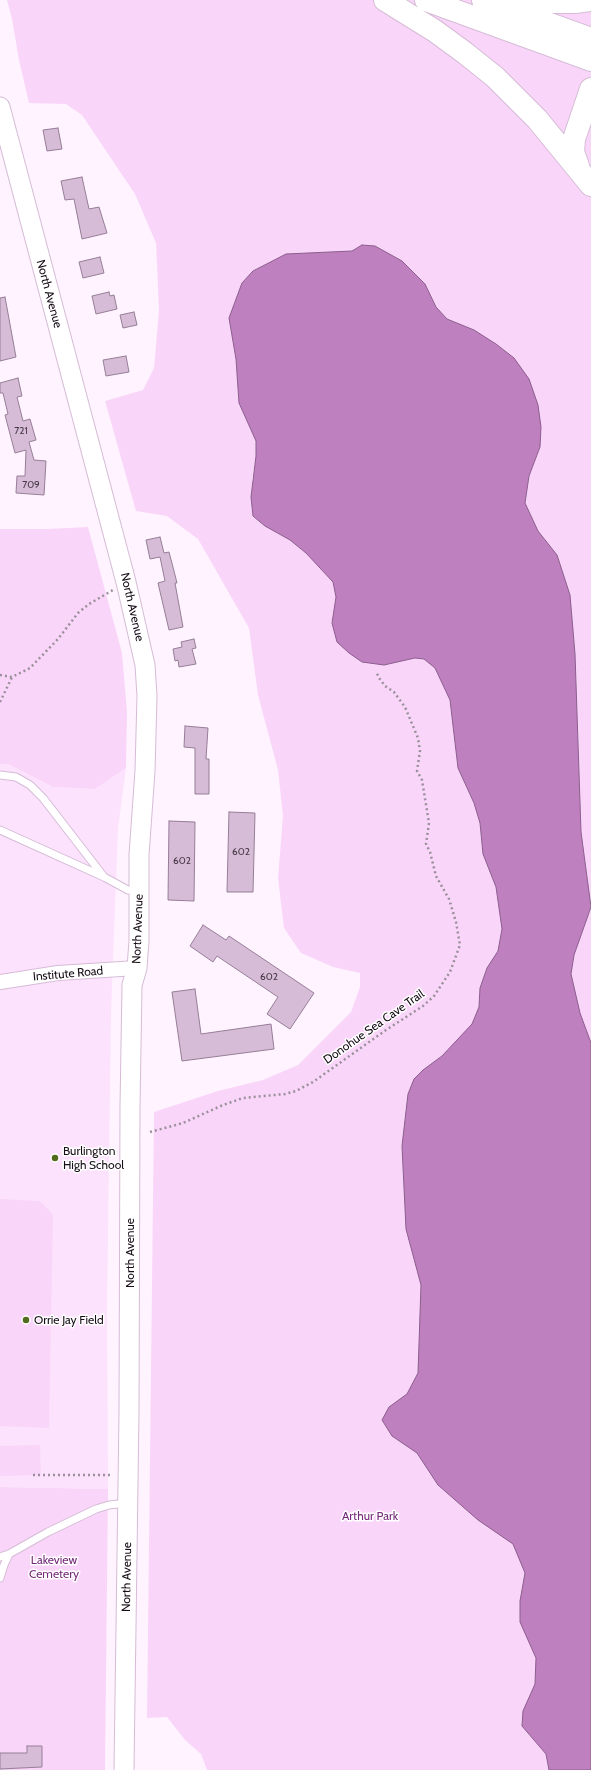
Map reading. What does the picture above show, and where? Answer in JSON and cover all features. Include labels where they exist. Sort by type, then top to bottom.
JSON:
[{"type":"main road","points":[[385,0],[435,31],[494,77],[541,123],[587,180]]},
{"type":"main road","points":[[426,0],[591,60]]},
{"type":"main road","points":[[483,0],[591,39]]},
{"type":"main road","points":[[522,0],[532,2],[591,0]]},
{"type":"main road","points":[[587,180],[575,160],[573,146],[577,128],[591,89]]},
{"type":"main road","name":"North Avenue","points":[[0,107],[126,582],[145,665],[147,696],[145,771],[139,855],[139,940],[137,968],[132,984],[128,1503],[124,1770]]},
{"type":"street","name":"Institute Road","points":[[0,982],[58,973],[137,968]]},
{"type":"lane","points":[[0,774],[16,777],[30,785],[42,798],[104,877]]},
{"type":"lane","points":[[0,830],[104,877],[128,890]]},
{"type":"lane","points":[[0,1557],[9,1554],[48,1532],[96,1509],[109,1505],[128,1503]]},
{"type":"lane","points":[[0,1578],[9,1554]]},
{"type":"path","points":[[0,675],[12,677],[30,668],[58,639],[78,613],[89,604],[126,582]]},
{"type":"path","name":"Donohue Sea Cave Trail","points":[[150,1132],[183,1123],[223,1105],[244,1098],[285,1094],[296,1091],[313,1082],[386,1030],[423,1006],[434,996],[450,972],[460,945],[454,914],[449,899],[436,876],[430,852],[426,844],[429,823],[422,780],[417,771],[420,751],[418,738],[404,707],[394,692],[385,686],[376,672]]},
{"type":"path","points":[[0,702],[12,677]]},
{"type":"path","points":[[33,1475],[111,1475]]},
{"type":"shaded area","points":[[362,245],[375,246],[402,261],[425,284],[436,307],[447,319],[474,330],[496,344],[514,358],[529,379],[538,405],[541,427],[540,447],[529,476],[525,503],[538,531],[557,555],[570,595],[575,654],[581,832],[591,907],[574,955],[571,974],[580,1013],[591,1043],[591,1770],[549,1770],[546,1754],[522,1726],[523,1711],[535,1684],[536,1658],[520,1622],[520,1601],[525,1573],[513,1544],[478,1520],[438,1485],[417,1453],[392,1436],[382,1420],[389,1407],[407,1394],[418,1373],[421,1285],[406,1229],[402,1146],[408,1094],[414,1079],[423,1070],[442,1056],[472,1024],[479,1007],[480,988],[487,968],[498,951],[502,929],[496,887],[483,854],[480,823],[474,803],[458,768],[450,700],[435,668],[424,659],[415,658],[384,665],[362,662],[349,653],[337,642],[332,623],[336,597],[333,582],[306,553],[290,540],[265,526],[253,516],[251,497],[256,456],[256,441],[239,403],[236,359],[229,318],[242,283],[253,271],[286,254],[352,251]]},
{"type":"shaded area","name":"Burlington High School","points":[[0,764],[8,764],[53,787],[95,789],[126,768],[118,828],[111,1012],[107,1304],[108,1489],[0,1487]]},
{"type":"green space","name":"Arthur Park","points":[[7,0],[591,0],[591,907],[591,1737],[532,1737],[546,1754],[549,1770],[207,1770],[201,1754],[185,1740],[167,1717],[147,1718],[154,1112],[218,1091],[263,1080],[298,1065],[351,1012],[360,987],[360,973],[333,967],[301,953],[284,928],[278,878],[283,816],[278,770],[258,695],[249,628],[198,539],[167,516],[136,511],[105,401],[143,390],[154,368],[159,310],[156,243],[135,194],[82,115],[66,104],[29,103]],"holes":[[[362,245],[375,246],[402,261],[425,284],[436,307],[447,319],[474,330],[514,358],[540,447],[529,476],[525,503],[538,531],[557,555],[578,742],[581,832],[591,907],[589,915],[498,900],[496,887],[483,854],[480,823],[474,803],[458,768],[450,700],[435,668],[424,659],[415,658],[384,665],[332,623],[336,597],[333,582],[306,553],[290,540],[265,526],[252,480],[256,456],[256,441],[239,403],[236,359],[229,318],[253,271],[286,254],[352,251]]]},
{"type":"green space","points":[[88,527],[122,653],[127,712],[126,768],[95,789],[53,787],[8,764],[0,764],[0,529]]},
{"type":"green space","name":"Orrie Jay Field","points":[[0,1199],[40,1201],[53,1215],[49,1428],[0,1426]]},
{"type":"green space","points":[[40,1445],[41,1475],[0,1476],[0,1446]]},
{"type":"green space","name":"Lakeview Cemetery","points":[[0,1487],[108,1489],[105,1770],[0,1770]]},
{"type":"building","points":[[58,128],[62,149],[47,151],[43,130]]},
{"type":"building","points":[[82,177],[89,209],[99,207],[107,233],[82,239],[74,199],[65,200],[61,181]]},
{"type":"building","points":[[100,257],[104,273],[83,278],[79,262]]},
{"type":"building","points":[[109,292],[110,296],[114,295],[117,309],[96,314],[92,296]]},
{"type":"building","points":[[5,297],[16,357],[0,361],[0,298]]},
{"type":"building","points":[[134,312],[137,325],[123,328],[120,315]]},
{"type":"building","points":[[126,356],[129,372],[106,376],[103,360]]},
{"type":"building","points":[[18,378],[22,396],[17,397],[23,421],[30,419],[36,440],[29,442],[34,460],[46,461],[44,495],[16,493],[17,476],[25,476],[26,450],[15,453],[5,415],[8,414],[3,393],[0,393],[0,383]]},
{"type":"building","points":[[160,537],[164,553],[169,552],[174,571],[183,627],[169,630],[158,583],[165,581],[160,557],[150,559],[146,540]]},
{"type":"building","points":[[194,639],[196,648],[192,649],[196,664],[179,667],[178,660],[175,661],[173,649],[182,647],[181,642]]},
{"type":"building","points":[[185,726],[208,728],[206,759],[209,759],[209,794],[195,794],[195,748],[184,747]]},
{"type":"building","points":[[229,812],[255,813],[253,892],[227,892]]},
{"type":"building","points":[[169,821],[195,822],[194,901],[168,900]]},
{"type":"building","points":[[203,925],[226,940],[229,936],[314,993],[290,1029],[267,1014],[278,997],[217,956],[213,962],[190,946]]},
{"type":"building","points":[[195,989],[201,1034],[271,1024],[274,1049],[182,1061],[172,992]]},
{"type":"building","points":[[27,1746],[42,1746],[42,1767],[0,1769],[0,1753],[27,1753]]},
{"type":"place","name":"Burlington High School","points":[[55,1158]]},
{"type":"place","name":"Orrie Jay Field","points":[[26,1320]]}]
